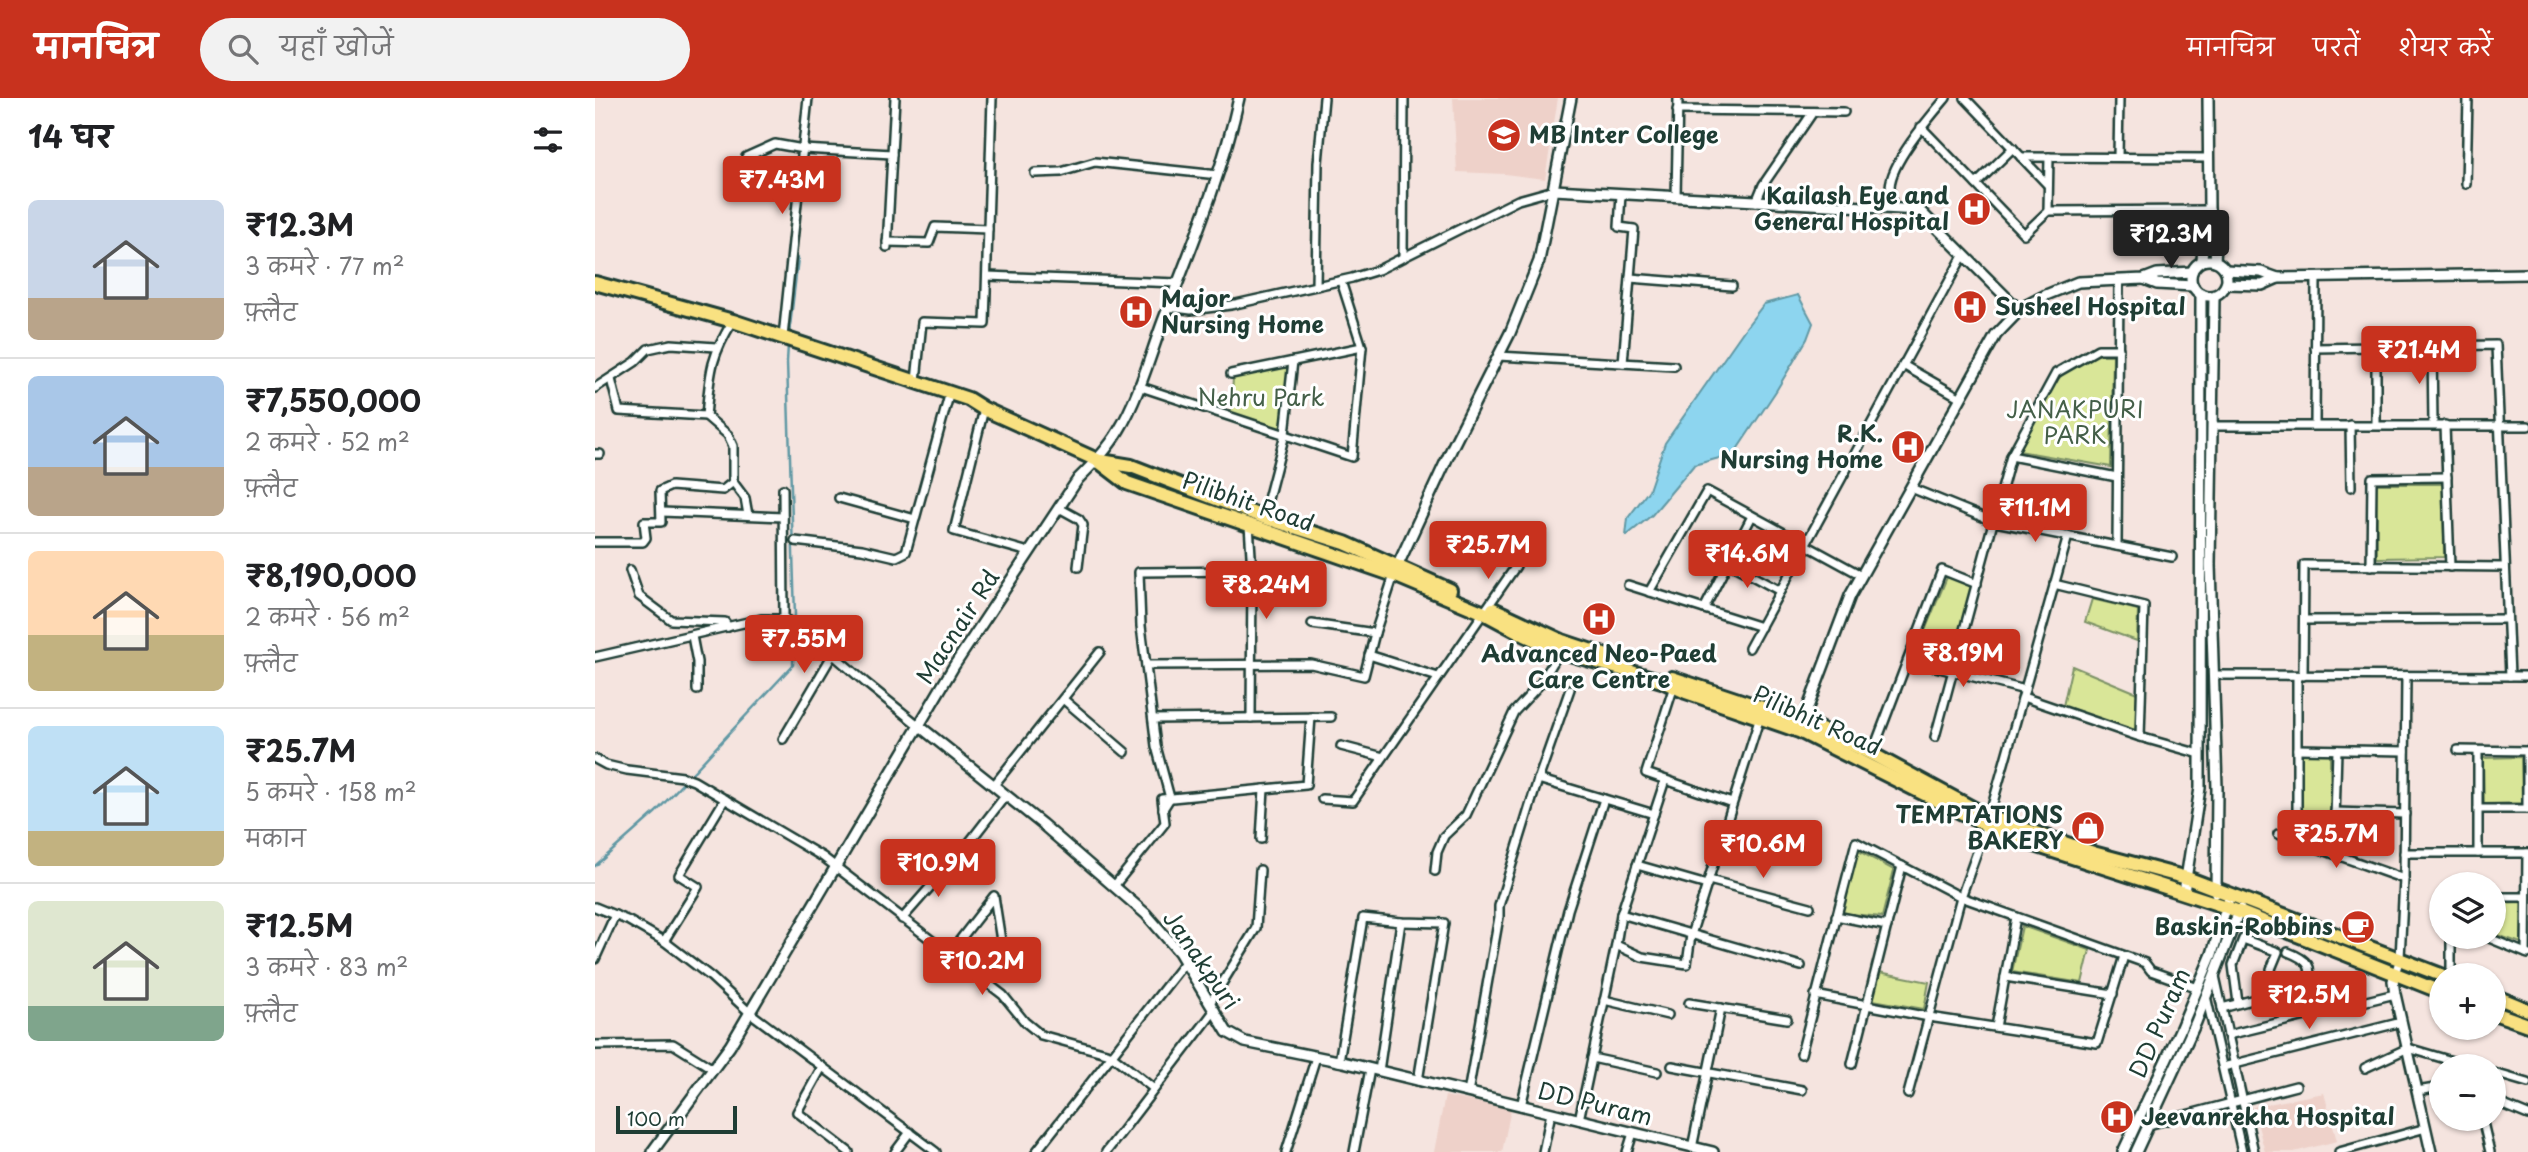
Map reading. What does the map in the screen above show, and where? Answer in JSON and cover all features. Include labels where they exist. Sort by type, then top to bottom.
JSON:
[{"type":"highway","points":[[595,284],[733,321],[968,399],[984,409],[1097,460]]},
{"type":"highway","name":"Pilibhit Road","points":[[1097,460],[1131,466],[1257,523],[1396,570],[1485,609],[1525,635],[1560,651],[1674,686],[1759,717],[1800,726],[1988,820],[2010,837],[2184,892],[2220,896],[2232,911],[2429,987]]},
{"type":"highway","points":[[1485,609],[1562,641],[1800,726]]},
{"type":"highway","points":[[1988,820],[2187,878],[2220,896],[2244,900],[2429,970]]},
{"type":"highway","points":[[2506,1001],[2528,1010]]},
{"type":"highway","points":[[2506,1017],[2528,1025]]},
{"type":"street","points":[[787,339],[808,98]]},
{"type":"street","points":[[895,98],[887,245],[929,243],[935,227],[988,229]]},
{"type":"street","points":[[916,381],[922,322],[985,324],[992,98]]},
{"type":"street","name":"Macnair Rd","points":[[652,1152],[713,1069],[749,1012],[954,666],[1077,480],[1097,460],[1119,429],[1178,284],[1218,175],[1239,98]]},
{"type":"street","points":[[1316,286],[1318,163],[1324,98]]},
{"type":"street","points":[[1403,258],[1404,98]]},
{"type":"street","points":[[1146,665],[1311,664],[1364,676],[1396,570],[1498,356],[1539,261],[1571,98]]},
{"type":"street","points":[[1676,197],[1678,98]]},
{"type":"street","points":[[1893,209],[1890,186],[1894,171],[1921,127],[1946,98]]},
{"type":"street","points":[[1965,98],[2049,186]]},
{"type":"street","points":[[2117,157],[2119,98]]},
{"type":"street","points":[[2209,98],[2209,209],[2201,261],[2192,272],[2193,286],[2201,294],[2214,297]]},
{"type":"street","points":[[2466,184],[2468,98]]},
{"type":"street","points":[[1677,110],[1844,113]]},
{"type":"street","points":[[1756,202],[1763,185],[1812,112]]},
{"type":"street","points":[[1921,127],[2024,234],[2048,211],[2209,209]]},
{"type":"street","points":[[745,157],[775,144],[803,149],[892,154]]},
{"type":"street","points":[[1976,184],[2013,148]]},
{"type":"street","points":[[2021,157],[2209,158]]},
{"type":"street","points":[[2048,211],[2049,157]]},
{"type":"street","points":[[1035,173],[1061,172],[1095,162],[1218,175]]},
{"type":"street","points":[[1168,307],[1191,310],[1231,305],[1341,281],[1378,270],[1518,200],[1554,190],[1919,210],[2019,310]]},
{"type":"street","points":[[1621,194],[1619,227],[1634,229],[1623,363]]},
{"type":"street","points":[[2209,209],[2217,227],[2215,261]]},
{"type":"street","points":[[1749,648],[1963,254]]},
{"type":"street","points":[[2201,261],[2215,261],[2226,270],[2260,272],[2277,278],[2528,274]]},
{"type":"street","points":[[2226,270],[2227,284]]},
{"type":"street","points":[[1800,726],[1850,596],[1996,335],[2019,310],[2078,282],[2144,279],[2157,274],[2192,272]]},
{"type":"street","points":[[987,276],[1178,284]]},
{"type":"street","points":[[1630,278],[1732,286]]},
{"type":"street","points":[[2220,896],[2210,565],[2214,297],[2227,284],[2262,285],[2277,278]]},
{"type":"street","points":[[2315,425],[2316,278]]},
{"type":"street","points":[[2144,279],[2157,284],[2193,286]]},
{"type":"street","points":[[2117,546],[2119,280]]},
{"type":"street","points":[[1138,386],[1352,457],[1362,347],[1341,281]]},
{"type":"street","points":[[2184,892],[2200,788],[2201,294]]},
{"type":"street","points":[[706,416],[710,373],[716,347],[733,321]]},
{"type":"street","points":[[595,388],[611,379],[648,349],[671,344],[716,347]]},
{"type":"street","points":[[2315,348],[2496,345],[2510,676]]},
{"type":"street","points":[[2432,346],[2433,425]]},
{"type":"street","points":[[1231,374],[1362,347]]},
{"type":"street","points":[[2376,347],[2376,425]]},
{"type":"street","points":[[1935,737],[2011,456],[2056,373],[2098,349],[2119,349]]},
{"type":"street","points":[[1498,356],[1674,366]]},
{"type":"street","points":[[1251,718],[1252,571],[1257,523],[1285,434],[1293,361]]},
{"type":"street","points":[[1903,365],[1961,398]]},
{"type":"street","points":[[611,379],[618,411],[706,416],[728,435],[733,446],[733,482],[745,498],[748,515]]},
{"type":"street","points":[[795,541],[862,549],[896,557],[906,552],[950,393]]},
{"type":"street","points":[[984,409],[954,531],[1029,552]]},
{"type":"street","points":[[2350,425],[2351,487]]},
{"type":"street","points":[[2445,425],[2450,567]]},
{"type":"street","points":[[2213,426],[2528,426]]},
{"type":"street","points":[[2011,456],[2117,477]]},
{"type":"street","points":[[2371,566],[2372,478],[2447,477]]},
{"type":"street","points":[[595,542],[643,542],[646,538],[644,522],[661,522],[660,491],[671,486],[723,490],[733,482]]},
{"type":"street","points":[[1911,488],[1995,522],[2172,557]]},
{"type":"street","points":[[783,489],[787,620]]},
{"type":"street","points":[[1649,592],[1707,491],[1861,575]]},
{"type":"street","points":[[839,498],[915,519]]},
{"type":"street","points":[[1059,508],[1079,519],[1083,525],[1078,567]]},
{"type":"street","points":[[662,512],[783,517]]},
{"type":"street","points":[[1704,609],[1752,516]]},
{"type":"street","points":[[1908,1094],[1961,897],[1988,820],[2068,536]]},
{"type":"street","points":[[1728,563],[1780,591]]},
{"type":"street","points":[[2297,841],[2297,749],[2304,565],[2505,568]]},
{"type":"street","points":[[1322,799],[1353,801],[1516,566]]},
{"type":"street","points":[[630,570],[639,596],[671,620],[725,622],[728,626]]},
{"type":"street","points":[[1870,759],[1942,570],[1977,584]]},
{"type":"street","points":[[1170,798],[1156,746],[1140,626],[1139,572],[1252,571]]},
{"type":"street","points":[[2055,584],[2144,606],[2140,737]]},
{"type":"street","points":[[1627,585],[1761,627]]},
{"type":"street","points":[[595,657],[761,619],[787,620],[800,626],[918,725]]},
{"type":"street","points":[[2304,620],[2507,619]]},
{"type":"street","points":[[1312,624],[1375,633]]},
{"type":"street","points":[[783,739],[850,625]]},
{"type":"street","points":[[691,636],[697,662],[697,690]]},
{"type":"street","points":[[1435,872],[1437,852],[1444,836],[1466,815],[1514,712],[1541,683],[1560,651]]},
{"type":"street","points":[[994,785],[1100,652]]},
{"type":"street","points":[[1369,655],[1438,677]]},
{"type":"street","points":[[1908,660],[2024,694],[2140,737],[2200,754]]},
{"type":"street","points":[[2213,675],[2528,676]]},
{"type":"street","points":[[2406,676],[2404,879],[2400,958],[2393,981],[2431,1152]]},
{"type":"street","points":[[1674,686],[1646,773],[1732,803]]},
{"type":"street","points":[[1468,1093],[1499,906],[1538,779],[1570,689]]},
{"type":"street","points":[[1063,699],[1125,752]]},
{"type":"street","points":[[1153,719],[1331,717]]},
{"type":"street","points":[[1616,945],[1642,957],[1687,964],[1691,935],[1759,717]]},
{"type":"street","points":[[1114,886],[1165,823],[1162,799],[1306,785],[1311,718]]},
{"type":"street","name":"Janakpuri","points":[[918,725],[994,785],[1146,914],[1185,962],[1227,1032],[1245,1042],[1468,1093]]},
{"type":"street","points":[[1341,746],[1384,757]]},
{"type":"street","points":[[2297,749],[2405,751]]},
{"type":"street","points":[[2334,854],[2337,750]]},
{"type":"street","points":[[2458,750],[2528,751],[2527,809],[2478,809]]},
{"type":"street","points":[[2478,751],[2478,853]]},
{"type":"street","points":[[595,759],[627,770],[683,777],[725,799],[823,858],[1003,995],[1025,1022],[1041,1035],[1110,1055],[1154,1089]]},
{"type":"street","points":[[1538,779],[1654,814]]},
{"type":"street","points":[[1579,1120],[1621,914],[1665,780]]},
{"type":"street","points":[[1261,839],[1264,789]]},
{"type":"street","points":[[902,919],[968,844],[1006,795]]},
{"type":"street","points":[[664,941],[698,887],[679,875],[725,799]]},
{"type":"street","points":[[1521,1106],[1568,910],[1604,799]]},
{"type":"street","points":[[2335,812],[2405,814]]},
{"type":"street","points":[[2278,834],[2404,879]]},
{"type":"street","points":[[1801,1054],[1856,842],[1961,897],[2145,963],[2151,971],[2198,988]]},
{"type":"street","points":[[2404,853],[2527,853],[2527,953],[2506,945]]},
{"type":"street","points":[[1637,865],[1810,907]]},
{"type":"street","points":[[1852,1064],[1902,866]]},
{"type":"street","points":[[1106,1152],[1212,1007],[1257,928],[1260,870]]},
{"type":"street","points":[[949,954],[994,896],[1004,960],[987,983]]},
{"type":"street","points":[[2506,897],[2526,897]]},
{"type":"street","points":[[2232,911],[2244,900]]},
{"type":"street","points":[[595,907],[664,941],[711,977],[749,1012],[936,1152]]},
{"type":"street","name":"DD Puram","points":[[2136,1152],[2215,976],[2232,911]]},
{"type":"street","name":"DD Puram","points":[[2123,1152],[2232,911]]},
{"type":"street","points":[[1621,914],[1801,966]]},
{"type":"street","points":[[595,959],[615,915]]},
{"type":"street","points":[[1836,916],[1887,926]]},
{"type":"street","points":[[1996,1027],[2016,917]]},
{"type":"street","points":[[1339,1062],[1363,918],[1444,923],[1418,1081]]},
{"type":"street","points":[[1354,1152],[1375,1070],[1401,922]]},
{"type":"street","points":[[2238,1003],[2233,965],[2243,939],[2278,952],[2271,969],[2276,993]]},
{"type":"street","points":[[2222,1008],[2304,986],[2310,977],[2309,968],[2303,959],[2288,952]]},
{"type":"street","points":[[1815,995],[1929,1017],[2097,1043],[2124,956]]},
{"type":"street","points":[[1036,1152],[1185,962]]},
{"type":"street","points":[[2215,976],[2254,1152]]},
{"type":"street","points":[[2005,977],[2113,994]]},
{"type":"street","points":[[2228,1035],[2395,994]]},
{"type":"street","points":[[2206,996],[2242,1152]]},
{"type":"street","points":[[1604,1000],[1668,1016]]},
{"type":"street","points":[[1689,1003],[1787,1019]]},
{"type":"street","points":[[1692,1148],[1721,1009]]},
{"type":"street","points":[[2223,1067],[2402,1022]]},
{"type":"street","points":[[595,1045],[673,1044],[713,1069]]},
{"type":"street","points":[[2365,1068],[2408,1048],[2429,1054]]},
{"type":"street","points":[[1286,1152],[1316,1057]]},
{"type":"street","points":[[1592,1058],[1657,1072]]},
{"type":"street","points":[[1672,1066],[1803,1090]]},
{"type":"street","points":[[822,1067],[797,1111],[849,1152]]},
{"type":"street","points":[[2506,1077],[2528,1083]]},
{"type":"street","points":[[2147,1125],[2296,1086]]},
{"type":"street","points":[[2417,1091],[2429,1089]]},
{"type":"street","name":"DD Puram","points":[[1468,1093],[1713,1152]]},
{"type":"street","points":[[2506,1106],[2528,1115]]},
{"type":"street","points":[[1543,1152],[1551,1113]]},
{"type":"street","points":[[2339,1152],[2426,1128]]},
{"type":"street","points":[[2485,1131],[2490,1152]]},
{"type":"street","points":[[895,1152],[909,1132]]},
{"type":"street","points":[[1627,1152],[1633,1133]]},
{"type":"shaded area","name":"MB Inter College","points":[[1453,98],[1558,98],[1545,179],[1457,172]]},
{"type":"shaded area","points":[[2324,1093],[2337,1141],[2294,1152],[2265,1152],[2253,1107]]},
{"type":"shaded area","points":[[1445,1096],[1511,1109],[1502,1152],[1434,1152]]},
{"type":"green space","name":"JANAKPURI PARK","points":[[2097,355],[2113,355],[2111,467],[2019,451],[2053,384],[2064,373]]},
{"type":"green space","name":"Nehru Park","points":[[1289,366],[1283,431],[1231,413],[1233,378]]},
{"type":"green space","points":[[2376,484],[2443,484],[2444,557],[2377,558]]},
{"type":"green space","points":[[1947,577],[1974,586],[1950,668],[1914,657]]},
{"type":"green space","points":[[2092,599],[2138,610],[2137,641],[2085,622]]},
{"type":"green space","points":[[2072,666],[2137,693],[2136,731],[2063,706]]},
{"type":"green space","points":[[2301,754],[2330,754],[2331,848],[2301,837]]},
{"type":"green space","points":[[2521,757],[2522,803],[2484,804],[2483,758]]},
{"type":"green space","points":[[1857,850],[1894,870],[1882,917],[1840,913]]},
{"type":"green space","points":[[2523,902],[2521,943],[2506,938],[2506,903]]},
{"type":"green space","points":[[2022,926],[2090,950],[2082,983],[2012,972]]},
{"type":"green space","points":[[1879,972],[1929,982],[1924,1009],[1873,1000]]},
{"type":"water","points":[[1798,295],[1813,323],[1807,339],[1734,454],[1694,465],[1652,515],[1626,536],[1628,518],[1649,490],[1665,443],[1744,330],[1764,304]]},
{"type":"waterway","points":[[789,335],[798,258]]},
{"type":"waterway","points":[[595,866],[656,812],[793,665],[795,616],[788,345]]},
{"type":"place","name":"MB Inter College","points":[[1504,135]]},
{"type":"place","name":"Kailash Eye and General Hospital","points":[[1974,209]]},
{"type":"place","name":"Susheel Hospital","points":[[1970,307]]},
{"type":"place","name":"Major Nursing Home","points":[[1136,312]]},
{"type":"place","name":"R.K. Nursing Home","points":[[1908,447]]},
{"type":"place","name":"Advanced Neo-Paed Care Centre","points":[[1599,619]]},
{"type":"place","name":"TEMPTATIONS BAKERY","points":[[2088,828]]},
{"type":"place","name":"Baskin-Robbins","points":[[2358,927]]},
{"type":"place","name":"Jeevanrekha Hospital","points":[[2117,1117]]}]
